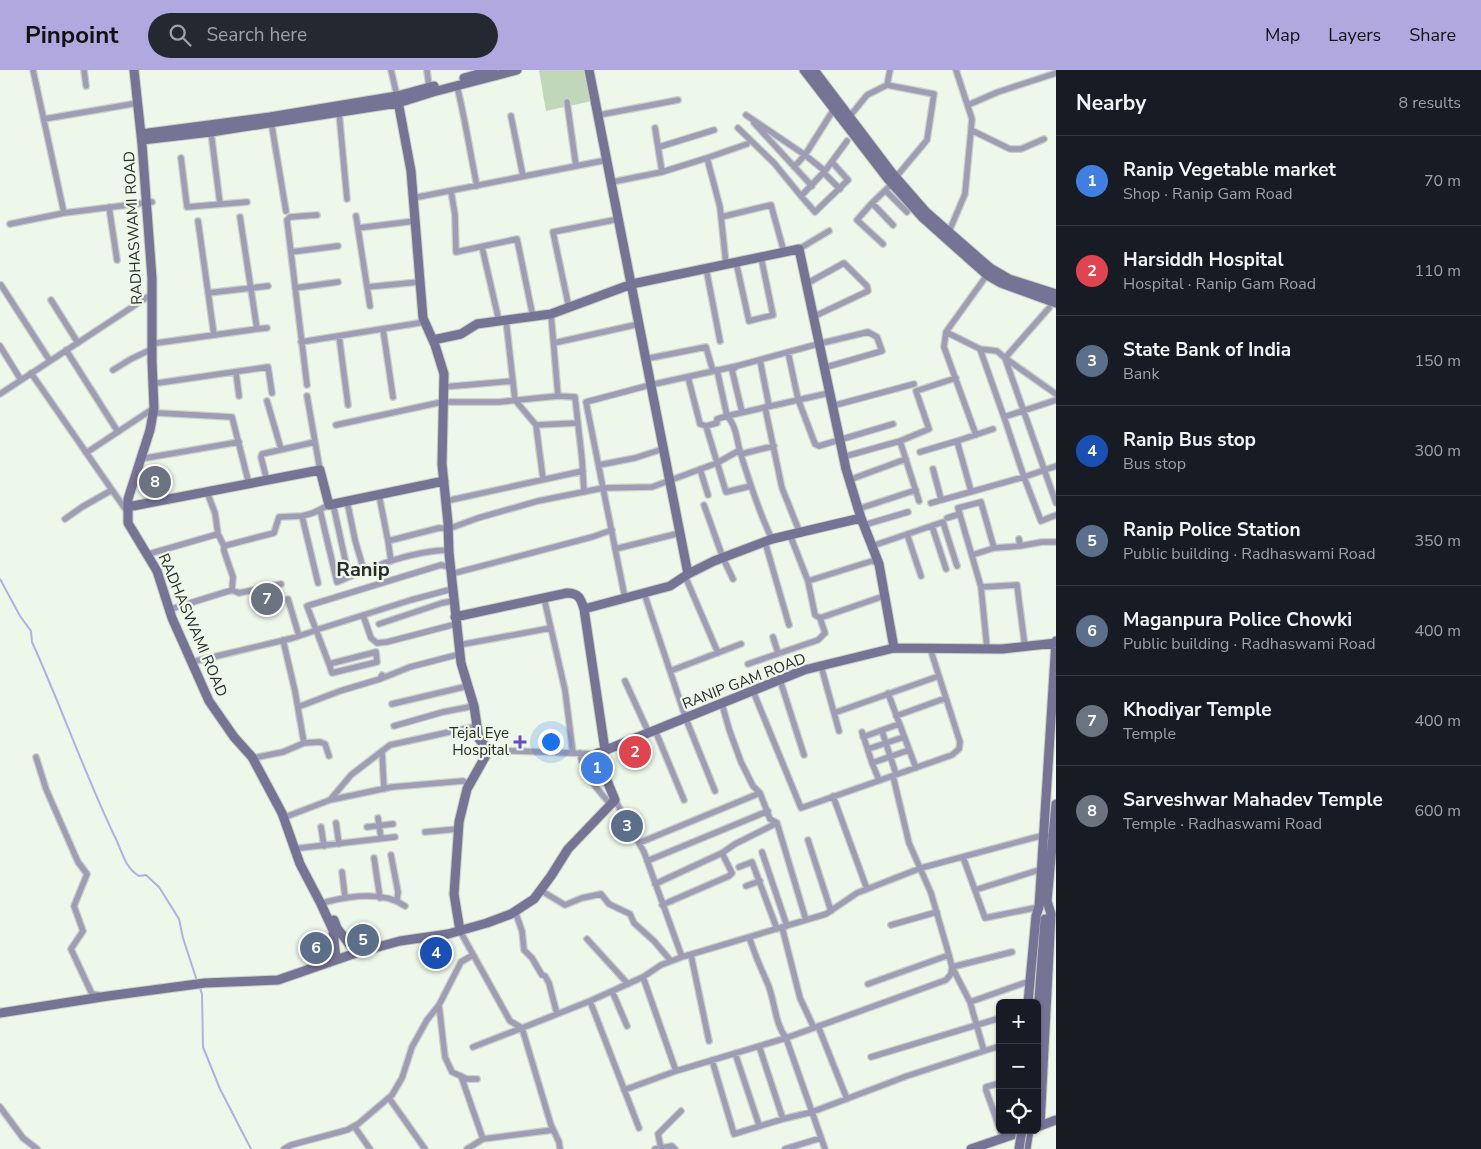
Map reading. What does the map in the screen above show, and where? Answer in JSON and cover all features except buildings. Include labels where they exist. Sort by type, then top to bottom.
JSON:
[{"type":"street","points":[[33,70],[64,213]]},
{"type":"street","points":[[84,70],[86,86]]},
{"type":"street","name":"RADHASWAMI ROAD","points":[[134,70],[144,137]]},
{"type":"street","name":"RADHASWAMI ROAD","points":[[139,70],[157,278],[154,346],[158,383],[155,431],[133,500],[128,523],[157,570],[172,618],[209,701],[234,737],[252,757],[282,813],[300,864],[333,930],[336,959]]},
{"type":"street","points":[[391,70],[411,171],[419,282],[425,322],[444,374],[442,464],[450,570],[459,650],[474,706],[479,739],[489,750],[601,752]]},
{"type":"street","points":[[427,70],[429,87]]},
{"type":"street","points":[[144,137],[211,132],[398,99],[429,87],[493,70]]},
{"type":"street","points":[[144,137],[339,112],[457,86],[517,70]]},
{"type":"street","points":[[590,70],[680,533],[686,575],[718,653]]},
{"type":"street","points":[[804,70],[891,184],[923,218],[990,268],[1009,279],[1056,294]]},
{"type":"street","points":[[814,70],[850,116],[906,212]]},
{"type":"street","points":[[887,85],[890,70]]},
{"type":"street","points":[[947,235],[965,194],[972,130],[972,119],[956,70]]},
{"type":"street","points":[[968,105],[1048,72],[1056,73]]},
{"type":"street","points":[[850,116],[866,95],[887,85],[934,94],[927,140],[891,184],[856,220],[883,244]]},
{"type":"street","points":[[457,86],[466,123],[467,140],[477,186]]},
{"type":"street","points":[[599,115],[678,100]]},
{"type":"street","points":[[567,102],[576,166]]},
{"type":"street","points":[[44,119],[138,103]]},
{"type":"street","points":[[794,167],[805,155],[834,109]]},
{"type":"street","points":[[339,112],[347,199]]},
{"type":"street","points":[[812,186],[746,115],[805,155],[825,172],[840,189]]},
{"type":"street","points":[[511,116],[523,176]]},
{"type":"street","points":[[271,120],[286,211]]},
{"type":"street","points":[[656,128],[662,172]]},
{"type":"street","points":[[738,128],[774,163],[815,212],[848,180],[832,162]]},
{"type":"street","points":[[659,147],[714,130]]},
{"type":"street","points":[[972,130],[1010,149],[1021,149],[1044,139]]},
{"type":"street","points":[[211,132],[220,204]]},
{"type":"street","points":[[801,196],[825,172],[846,141]]},
{"type":"street","points":[[612,182],[662,172],[747,144]]},
{"type":"street","points":[[181,158],[187,207],[247,202]]},
{"type":"street","points":[[707,158],[721,217],[726,264]]},
{"type":"street","points":[[413,198],[608,160]]},
{"type":"street","points":[[451,190],[455,215],[456,252],[517,239],[533,316]]},
{"type":"street","points":[[10,224],[12,222],[64,213],[149,202]]},
{"type":"street","name":"RADHASWAMI ROAD","points":[[149,202],[156,411],[128,499],[133,522],[162,568],[174,608],[213,698],[238,734],[258,757],[288,816],[305,862],[337,928],[356,952]]},
{"type":"street","points":[[872,203],[893,224]]},
{"type":"street","points":[[721,217],[770,206],[784,252]]},
{"type":"street","points":[[110,207],[117,260]]},
{"type":"street","points":[[307,385],[288,218],[317,215]]},
{"type":"street","points":[[356,216],[370,306]]},
{"type":"street","points":[[240,217],[257,329]]},
{"type":"street","points":[[569,308],[553,232],[619,219]]},
{"type":"street","points":[[198,221],[214,335]]},
{"type":"street","points":[[358,228],[415,221]]},
{"type":"street","points":[[433,340],[444,336],[461,334],[477,324],[551,314],[632,284],[799,249],[829,232]]},
{"type":"street","points":[[947,235],[987,274],[1001,283],[1053,305],[1006,358]]},
{"type":"street","points":[[291,252],[338,246]]},
{"type":"street","points":[[482,247],[502,321],[515,400],[536,425],[543,479]]},
{"type":"street","points":[[799,249],[839,441],[861,517],[879,564],[894,648]]},
{"type":"street","points":[[736,262],[749,321],[772,315],[761,257]]},
{"type":"street","points":[[806,284],[844,264],[867,286],[868,291],[813,317]]},
{"type":"street","points":[[706,268],[720,341]]},
{"type":"street","points":[[976,435],[944,347],[946,332],[987,274]]},
{"type":"street","points":[[295,288],[338,282]]},
{"type":"street","points":[[367,287],[419,282]]},
{"type":"street","points":[[2,285],[50,361]]},
{"type":"street","points":[[208,293],[268,286]]},
{"type":"street","points":[[0,394],[152,294]]},
{"type":"street","points":[[51,300],[78,343]]},
{"type":"street","points":[[551,314],[558,396]]},
{"type":"street","points":[[301,342],[425,322]]},
{"type":"street","points":[[554,343],[639,324]]},
{"type":"street","points":[[113,370],[154,346],[267,328]]},
{"type":"street","points":[[383,329],[393,397]]},
{"type":"street","points":[[336,425],[442,402],[499,402],[558,396],[575,397],[586,402],[868,332],[877,336],[882,351],[823,368]]},
{"type":"street","points":[[946,332],[980,349],[997,351],[1056,394]]},
{"type":"street","points":[[338,336],[348,405]]},
{"type":"street","points":[[0,346],[21,380]]},
{"type":"street","points":[[645,359],[706,347],[715,371],[727,416],[730,419],[763,520],[789,625]]},
{"type":"street","points":[[980,349],[1041,521],[1056,515]]},
{"type":"street","points":[[66,350],[118,432]]},
{"type":"street","points":[[788,352],[798,399],[815,444],[820,446],[893,424]]},
{"type":"street","points":[[1006,358],[1056,502]]},
{"type":"street","points":[[760,360],[782,488],[800,533]]},
{"type":"street","points":[[737,366],[732,370],[742,412]]},
{"type":"street","points":[[158,383],[268,367],[272,393]]},
{"type":"street","points":[[236,372],[239,396]]},
{"type":"street","points":[[31,373],[112,490],[131,510],[207,492],[320,470]]},
{"type":"street","points":[[688,377],[700,424],[706,426],[717,423],[717,419],[727,416],[829,393]]},
{"type":"street","points":[[843,457],[900,441],[929,429],[916,392],[956,378]]},
{"type":"street","points":[[443,387],[513,381]]},
{"type":"street","points":[[832,406],[914,384]]},
{"type":"street","points":[[307,396],[320,470],[349,577]]},
{"type":"street","points":[[575,397],[584,492]]},
{"type":"street","points":[[1004,417],[1056,400]]},
{"type":"street","points":[[267,401],[281,449]]},
{"type":"street","points":[[586,402],[625,598]]},
{"type":"street","points":[[86,452],[156,411],[232,417],[249,484]]},
{"type":"street","points":[[536,425],[578,423]]},
{"type":"street","points":[[706,426],[726,492],[751,486]]},
{"type":"street","points":[[920,452],[994,429]]},
{"type":"street","points":[[900,441],[919,501]]},
{"type":"street","points":[[957,441],[971,491]]},
{"type":"street","points":[[146,458],[239,442]]},
{"type":"street","points":[[267,481],[261,457],[262,454],[315,442]]},
{"type":"street","points":[[388,541],[439,528],[448,528],[538,501],[603,488],[652,487],[717,463],[740,452],[774,446]]},
{"type":"street","points":[[598,465],[635,458],[663,449]]},
{"type":"street","points":[[849,480],[906,460]]},
{"type":"street","points":[[931,503],[1056,466]]},
{"type":"street","points":[[700,469],[708,495]]},
{"type":"street","points":[[933,469],[942,499]]},
{"type":"street","points":[[446,501],[583,471]]},
{"type":"street","points":[[224,546],[274,533],[279,517],[302,516],[347,501],[444,481]]},
{"type":"street","points":[[65,519],[112,490]]},
{"type":"street","points":[[861,517],[916,490]]},
{"type":"street","points":[[207,492],[215,513],[218,534],[224,546],[233,577],[232,590]]},
{"type":"street","points":[[379,495],[390,561]]},
{"type":"street","points":[[347,501],[364,571]]},
{"type":"street","points":[[987,648],[981,587],[958,508],[981,502],[994,548]]},
{"type":"street","points":[[704,505],[723,558],[733,579]]},
{"type":"street","points":[[320,510],[337,582],[390,561],[433,550],[449,550]]},
{"type":"street","points":[[584,609],[670,586],[686,575],[723,558],[768,541],[861,517],[908,512]]},
{"type":"street","points":[[947,518],[960,514]]},
{"type":"street","points":[[302,516],[318,583]]},
{"type":"street","points":[[872,546],[943,522],[957,566]]},
{"type":"street","points":[[932,526],[946,569]]},
{"type":"street","points":[[329,664],[376,652],[378,662],[332,673],[307,606],[440,565],[450,570],[592,537],[612,530]]},
{"type":"street","points":[[615,549],[680,533]]},
{"type":"street","points":[[152,553],[218,534]]},
{"type":"street","points":[[907,534],[921,576]]},
{"type":"street","points":[[748,664],[818,640],[825,633],[820,618],[815,615],[808,581],[790,535]]},
{"type":"street","points":[[1019,539],[1020,546]]},
{"type":"street","points":[[972,556],[994,548],[1056,542]]},
{"type":"street","points":[[808,581],[872,561],[879,564]]},
{"type":"street","points":[[174,608],[232,590],[239,593],[281,584]]},
{"type":"street","points":[[981,587],[1017,585],[1025,648]]},
{"type":"street","points":[[196,661],[299,636],[452,589]]},
{"type":"street","points":[[363,615],[371,638],[378,643],[544,598],[575,593],[580,597],[584,609],[601,752],[613,802]]},
{"type":"street","points":[[644,594],[686,718],[715,791]]},
{"type":"street","points":[[820,618],[884,596]]},
{"type":"street","points":[[544,598],[565,690],[576,753],[594,786],[613,802],[639,843],[682,957]]},
{"type":"street","points":[[288,599],[299,636]]},
{"type":"street","points":[[379,624],[453,601]]},
{"type":"street","points":[[298,707],[459,650],[551,628]]},
{"type":"street","points":[[773,637],[778,653]]},
{"type":"street","points":[[283,640],[304,744]]},
{"type":"street","points":[[1032,999],[1042,918],[1047,901],[1051,840],[1056,642]]},
{"type":"street","name":"RANIP GAM ROAD","points":[[601,752],[804,670],[894,648],[1025,648],[1056,642]]},
{"type":"street","points":[[670,671],[740,644]]},
{"type":"street","points":[[753,691],[801,808],[952,755],[959,749],[960,742],[930,648]]},
{"type":"street","points":[[821,666],[839,731]]},
{"type":"street","points":[[834,713],[939,676]]},
{"type":"street","points":[[780,680],[804,755]]},
{"type":"street","points":[[625,681],[647,728],[653,731],[684,800]]},
{"type":"street","points":[[392,704],[468,686]]},
{"type":"street","points":[[888,693],[916,768]]},
{"type":"street","points":[[896,716],[946,698]]},
{"type":"street","points":[[722,704],[741,762],[753,786],[760,793],[770,819],[777,823],[806,920]]},
{"type":"street","points":[[394,726],[443,712],[474,706]]},
{"type":"street","points":[[879,780],[863,734],[882,731],[899,724]]},
{"type":"street","points":[[330,800],[351,775],[390,745],[477,726]]},
{"type":"street","points":[[882,731],[890,757],[909,842],[931,892],[952,967],[970,1002],[984,1051]]},
{"type":"street","points":[[868,749],[904,737]]},
{"type":"street","points":[[258,757],[283,752],[304,744],[320,742],[325,744],[329,756]]},
{"type":"street","points":[[489,750],[467,789],[458,829],[454,894],[460,931],[510,1021],[522,1028],[560,1149]]},
{"type":"street","points":[[872,763],[909,750]]},
{"type":"street","points":[[382,751],[384,789]]},
{"type":"street","points":[[36,757],[46,789],[78,862],[86,874],[74,906],[83,931],[71,949],[92,994],[108,996]]},
{"type":"street","points":[[288,816],[330,800],[384,789],[463,781],[470,784]]},
{"type":"street","points":[[639,843],[760,793]]},
{"type":"street","points":[[833,796],[867,889]]},
{"type":"street","points":[[0,1013],[205,983],[278,980],[356,952],[400,941],[448,934],[487,923],[516,911],[534,899],[568,849],[613,802]]},
{"type":"street","points":[[1028,999],[1042,869],[1051,840],[1056,804]]},
{"type":"street","points":[[647,861],[768,811]]},
{"type":"street","points":[[378,818],[381,838]]},
{"type":"street","points":[[336,823],[339,844]]},
{"type":"street","points":[[655,884],[722,853],[735,844],[777,823]]},
{"type":"street","points":[[367,827],[393,824]]},
{"type":"street","points":[[321,827],[324,846]]},
{"type":"street","points":[[425,832],[458,829]]},
{"type":"street","points":[[300,848],[395,836]]},
{"type":"street","points":[[808,840],[831,911]]},
{"type":"street","points":[[473,1047],[590,1001],[643,977],[660,965],[831,911],[857,893],[921,868],[963,857],[1051,840]]},
{"type":"street","points":[[762,852],[800,998],[816,1027],[847,1099]]},
{"type":"street","points":[[662,905],[729,876],[732,873],[722,853]]},
{"type":"street","points":[[390,856],[398,892],[397,900]]},
{"type":"street","points":[[963,857],[985,918],[1039,907]]},
{"type":"street","points":[[374,858],[380,898]]},
{"type":"street","points":[[739,867],[752,862],[782,927]]},
{"type":"street","points":[[974,890],[1042,869]]},
{"type":"street","points":[[342,872],[345,897]]},
{"type":"street","points":[[746,886],[760,881]]},
{"type":"street","points":[[540,890],[565,905],[582,898],[601,894],[609,904],[630,914],[634,923],[672,961]]},
{"type":"street","points":[[326,902],[345,897],[380,898],[397,900],[405,906]]},
{"type":"street","points":[[1041,1063],[1053,937],[1051,914],[1047,901]]},
{"type":"street","points":[[1038,999],[1042,918],[1039,907]]},
{"type":"street","points":[[516,911],[522,931],[524,950],[532,958],[549,983],[557,1014]]},
{"type":"street","points":[[891,925],[937,912]]},
{"type":"street","points":[[748,937],[767,982],[782,1033],[786,1038],[824,1149]]},
{"type":"street","points":[[587,939],[628,984]]},
{"type":"street","points":[[952,967],[1012,952]]},
{"type":"street","points":[[284,1149],[291,1145],[347,1130],[376,1110],[389,1098],[402,1078],[412,1047],[427,1020],[439,1005],[461,962],[473,955]]},
{"type":"street","points":[[691,955],[709,1041]]},
{"type":"street","points":[[868,984],[949,955]]},
{"type":"street","points":[[624,1090],[676,1071],[786,1038],[946,980],[951,974],[952,967]]},
{"type":"street","points":[[643,977],[676,1071]]},
{"type":"street","points":[[970,1002],[1030,981]]},
{"type":"street","points":[[612,991],[627,1026]]},
{"type":"street","points":[[590,1001],[639,1128]]},
{"type":"street","points":[[439,1005],[445,1057],[452,1072],[468,1079],[477,1079]]},
{"type":"street","points":[[871,1057],[996,1019]]},
{"type":"street","points":[[759,1046],[783,1119]]},
{"type":"street","points":[[712,1060],[734,1134],[759,1125],[812,1112],[907,1076],[996,1047]]},
{"type":"street","points":[[734,1054],[759,1125]]},
{"type":"street","points":[[460,1076],[483,1140]]},
{"type":"street","points":[[996,1083],[986,1087],[986,1090],[1003,1138]]},
{"type":"street","points":[[389,1098],[425,1149]]},
{"type":"street","points":[[0,1107],[23,1138],[37,1149]]},
{"type":"street","points":[[675,1149],[672,1146],[658,1148],[658,1134],[681,1111]]},
{"type":"street","points":[[1041,1125],[1056,1120]]},
{"type":"street","points":[[354,1126],[370,1149]]},
{"type":"street","points":[[467,1149],[483,1140],[553,1130]]},
{"type":"street","points":[[971,1149],[1012,1134]]},
{"type":"street","points":[[1018,1134],[1019,1149]]},
{"type":"street","points":[[1026,1149],[1028,1134]]},
{"type":"street","points":[[785,1149],[821,1138]]},
{"type":"green space","points":[[539,70],[586,70],[592,101],[546,111]]},
{"type":"waterway","points":[[0,579],[20,616],[31,631],[32,642],[124,858],[134,872],[139,876],[146,875],[159,887],[179,919],[197,981]]},
{"type":"waterway","points":[[200,988],[202,994],[203,1047],[220,1089],[251,1149]]},
{"type":"place","name":"Sarveshwar Mahadev Temple","points":[[155,482]]},
{"type":"place","name":"Khodiyar Temple","points":[[267,599]]},
{"type":"place","name":"Tejal Eye Hospital","points":[[520,742]]},
{"type":"place","name":"Harsiddh Hospital","points":[[635,752]]},
{"type":"place","name":"Ranip Vegetable market","points":[[597,768]]},
{"type":"place","name":"State Bank of India","points":[[627,826]]},
{"type":"place","name":"Ranip Police Station","points":[[363,940]]},
{"type":"place","name":"Maganpura Police Chowki","points":[[316,948]]},
{"type":"place","name":"Ranip Bus stop","points":[[436,953]]},
{"type":"district","name":"Ranip","points":[[363,569]]}]
